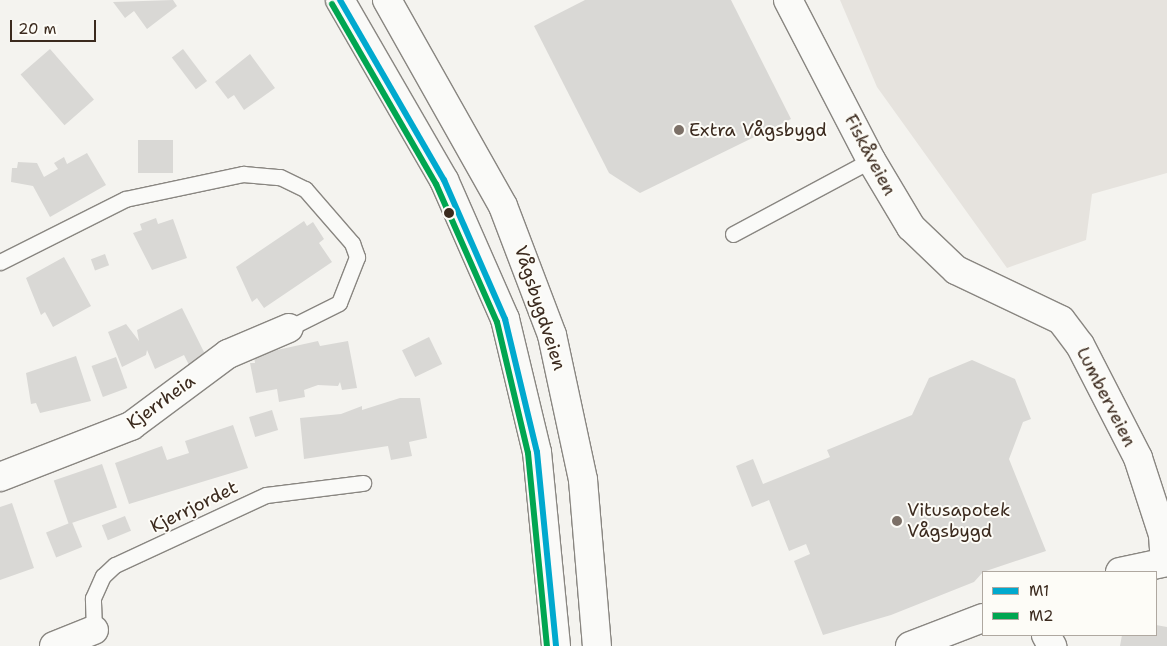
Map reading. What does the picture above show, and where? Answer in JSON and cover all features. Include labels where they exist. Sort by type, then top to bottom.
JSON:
[{"type":"main road","points":[[340,0],[444,180],[504,319],[537,452],[556,646]]},
{"type":"main road","name":"Vågsbygdveien","points":[[387,0],[503,206],[552,335],[583,480],[597,646]]},
{"type":"main road","name":"Fiskåveien","points":[[788,0],[871,160],[911,227],[956,270],[982,286]]},
{"type":"main road","name":"Lumberveien","points":[[982,286],[1025,300],[1061,320],[1080,345],[1138,458],[1163,535],[1166,562],[1125,571]]},
{"type":"main road","name":"Kjerrheia","points":[[0,477],[131,426],[228,354],[289,328]]},
{"type":"main road","points":[[910,646],[982,618]]},
{"type":"main road","points":[[54,646],[94,630]]},
{"type":"lane","points":[[733,234],[871,160]]},
{"type":"lane","points":[[0,262],[125,199],[243,174],[280,177],[305,189],[352,243],[357,258],[339,303],[289,328]]},
{"type":"lane","name":"Kjerrjordet","points":[[94,630],[93,598],[103,576],[115,565],[266,495],[363,483]]},
{"type":"shaded area","points":[[840,0],[1167,0],[1167,173],[1092,194],[1086,240],[1007,268],[877,87]]},
{"type":"building","points":[[173,0],[177,6],[147,29],[134,11],[125,18],[113,2]]},
{"type":"building","points":[[585,0],[731,0],[791,119],[640,193],[609,173],[534,26]]},
{"type":"building","points":[[50,49],[94,100],[65,125],[21,75]]},
{"type":"building","points":[[183,49],[207,81],[196,89],[172,57]]},
{"type":"building","points":[[250,54],[275,88],[244,110],[234,95],[228,99],[215,82]]},
{"type":"building","points":[[138,140],[173,140],[173,173],[138,173]]},
{"type":"building","points":[[87,153],[106,185],[50,217],[33,186],[11,182],[12,168],[17,168],[18,162],[37,163],[44,177],[58,169],[54,163],[64,157],[67,164]]},
{"type":"building","points":[[156,218],[158,224],[173,219],[187,258],[152,270],[133,233],[142,230],[140,224]]},
{"type":"building","points":[[304,221],[307,226],[313,222],[324,239],[319,243],[332,262],[264,308],[257,298],[252,302],[236,267]]},
{"type":"building","points":[[105,254],[109,265],[95,270],[91,259]]},
{"type":"building","points":[[64,257],[91,306],[53,327],[45,312],[41,315],[26,278]]},
{"type":"building","points":[[182,308],[206,356],[189,365],[184,355],[155,369],[147,350],[146,355],[122,367],[108,332],[126,324],[139,341],[137,330]]},
{"type":"building","points":[[429,337],[442,364],[415,377],[402,350]]},
{"type":"building","points":[[318,341],[320,346],[348,341],[357,388],[342,390],[340,382],[338,386],[318,385],[304,390],[305,397],[279,402],[277,389],[256,393],[250,363],[255,363],[254,355]]},
{"type":"building","points":[[76,356],[91,401],[40,413],[36,403],[31,404],[26,373]]},
{"type":"building","points":[[116,357],[127,388],[103,397],[92,366]]},
{"type":"building","points":[[972,360],[1015,379],[1031,419],[1023,422],[1009,459],[1046,551],[982,571],[974,582],[891,615],[823,635],[794,561],[810,554],[806,544],[789,551],[769,500],[752,507],[736,466],[753,459],[763,484],[830,457],[827,450],[912,415],[929,378]]},
{"type":"building","points":[[400,398],[420,398],[427,438],[409,442],[412,456],[391,460],[388,446],[304,459],[300,418],[341,414],[362,406],[362,410]]},
{"type":"building","points":[[272,410],[278,430],[255,437],[249,417]]},
{"type":"building","points":[[233,425],[248,468],[129,504],[115,463],[162,446],[167,460],[189,453],[185,441]]},
{"type":"building","points":[[102,464],[117,507],[69,524],[54,481]]},
{"type":"building","points":[[12,503],[34,568],[0,580],[0,507]]},
{"type":"building","points":[[125,516],[131,531],[108,540],[102,525]]},
{"type":"building","points":[[72,522],[82,547],[56,558],[46,532]]},
{"type":"building","points":[[1157,625],[1167,627],[1167,646],[1120,646],[1122,636],[1157,636]]},
{"type":"transit line","name":"M1","points":[[340,0],[444,180],[505,319],[537,452],[556,646]]},
{"type":"transit line","name":"M2","points":[[332,4],[436,184],[497,322],[528,453],[547,646]]},
{"type":"place","name":"Extra Vågsbygd","points":[[679,130]]},
{"type":"place","name":"Vitusapotek Vågsbygd","points":[[897,521]]}]
